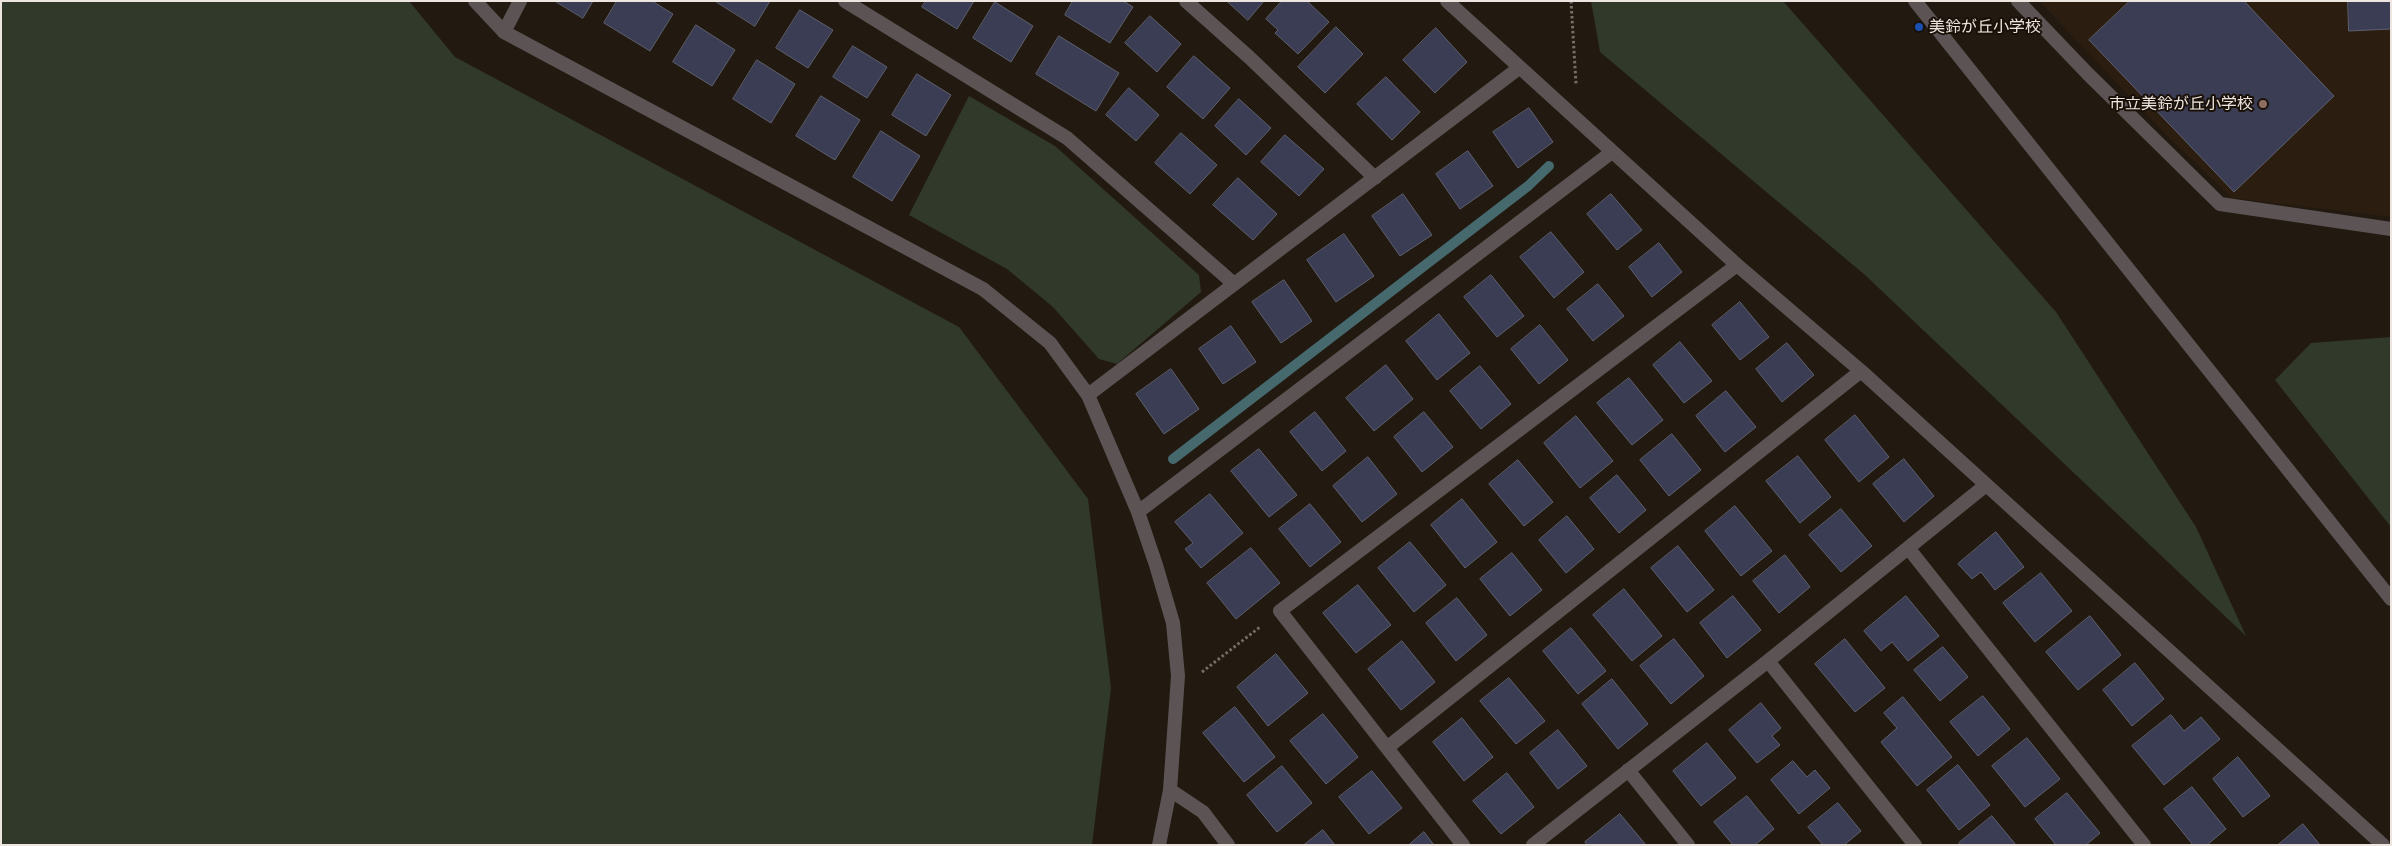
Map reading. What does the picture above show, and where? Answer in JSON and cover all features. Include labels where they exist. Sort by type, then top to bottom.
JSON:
[{"type":"street","points":[[475,1],[504,32],[983,289],[1050,343],[1088,395],[1138,512],[1174,623],[1178,676],[1170,790],[1159,845]]},
{"type":"street","points":[[504,32],[520,1]]},
{"type":"street","points":[[845,1],[1066,138],[1233,283]]},
{"type":"street","points":[[1186,1],[1250,58],[1375,178]]},
{"type":"street","points":[[1447,1],[1737,265],[1861,371],[2382,845]]},
{"type":"street","points":[[1915,1],[2391,598]]},
{"type":"street","points":[[2018,1],[2088,74],[2220,204],[2391,228]]},
{"type":"street","points":[[1088,395],[1233,283],[1519,68]]},
{"type":"street","points":[[1138,512],[1612,152]]},
{"type":"street","points":[[1463,845],[1280,611],[1737,265]]},
{"type":"street","points":[[1388,747],[1861,371]]},
{"type":"street","points":[[1533,845],[1768,662],[1986,485]]},
{"type":"street","points":[[1909,549],[2144,845]]},
{"type":"street","points":[[1768,662],[1915,845]]},
{"type":"street","points":[[1628,770],[1688,845]]},
{"type":"street","points":[[1170,790],[1203,812],[1228,845]]},
{"type":"path","points":[[1570,114],[1576,88],[1571,1]]},
{"type":"path","points":[[1196,676],[1280,611]]},
{"type":"shaded area","name":"市立美鈴が丘小学校","points":[[2039,1],[2391,1],[2391,217],[2232,198],[2167,136]]},
{"type":"green space","points":[[1,1],[409,1],[455,57],[959,327],[1088,499],[1111,688],[1092,845],[1,845]]},
{"type":"green space","points":[[1591,1],[1783,1],[2056,312],[2196,527],[2246,636],[1865,275],[1600,52]]},
{"type":"green space","points":[[969,96],[1055,146],[1199,275],[1201,292],[1117,364],[1099,359],[1053,307],[1007,269],[909,215]]},
{"type":"green space","points":[[2391,337],[2391,527],[2275,380],[2311,343]]},
{"type":"building","points":[[555,1],[593,1],[583,18]]},
{"type":"building","points":[[617,1],[652,1],[673,14],[650,51],[604,23]]},
{"type":"building","points":[[715,1],[770,1],[755,26]]},
{"type":"building","points":[[926,1],[974,1],[957,29],[922,7]]},
{"type":"building","points":[[1073,1],[1123,1],[1133,7],[1110,43],[1065,15]]},
{"type":"building","points":[[1227,1],[1264,1],[1248,20]]},
{"type":"building","points":[[1282,1],[1307,1],[1329,22],[1298,54],[1275,33],[1278,30],[1266,19]]},
{"type":"building","points":[[2130,1],[2244,1],[2334,96],[2234,192],[2089,40]]},
{"type":"building","points":[[2348,1],[2391,1],[2391,29],[2349,31]]},
{"type":"building","points":[[995,2],[1033,26],[1011,62],[973,38]]},
{"type":"building","points":[[800,10],[833,30],[808,68],[776,48]]},
{"type":"building","points":[[1150,16],[1181,44],[1157,72],[1125,43]]},
{"type":"building","points":[[696,25],[735,50],[712,86],[673,62]]},
{"type":"building","points":[[1336,27],[1363,54],[1325,93],[1298,67]]},
{"type":"building","points":[[1436,28],[1467,62],[1435,93],[1403,60]]},
{"type":"building","points":[[1059,36],[1119,73],[1096,111],[1036,74]]},
{"type":"building","points":[[853,46],[887,67],[867,98],[833,77]]},
{"type":"building","points":[[1194,56],[1230,88],[1203,119],[1167,87]]},
{"type":"building","points":[[757,60],[795,84],[771,123],[733,99]]},
{"type":"building","points":[[917,74],[951,95],[926,136],[892,115]]},
{"type":"building","points":[[1386,77],[1420,112],[1392,140],[1357,104]]},
{"type":"building","points":[[1129,88],[1159,115],[1136,141],[1106,115]]},
{"type":"building","points":[[821,96],[860,120],[835,160],[796,136]]},
{"type":"building","points":[[1239,99],[1271,128],[1246,155],[1215,126]]},
{"type":"building","points":[[1529,108],[1553,142],[1518,168],[1493,132]]},
{"type":"building","points":[[881,131],[920,156],[892,201],[853,177]]},
{"type":"building","points":[[1181,133],[1217,165],[1190,194],[1155,163]]},
{"type":"building","points":[[1285,135],[1324,169],[1299,196],[1261,162]]},
{"type":"building","points":[[1468,151],[1493,186],[1460,209],[1436,174]]},
{"type":"building","points":[[1238,178],[1277,214],[1253,240],[1213,205]]},
{"type":"building","points":[[1403,194],[1432,235],[1400,256],[1372,216]]},
{"type":"building","points":[[1611,194],[1642,230],[1617,250],[1587,214]]},
{"type":"building","points":[[1551,232],[1584,272],[1554,298],[1520,257]]},
{"type":"building","points":[[1344,234],[1374,276],[1336,302],[1307,260]]},
{"type":"building","points":[[1659,243],[1682,272],[1652,297],[1629,267]]},
{"type":"building","points":[[1491,275],[1524,316],[1497,337],[1464,297]]},
{"type":"building","points":[[1284,280],[1312,321],[1281,343],[1252,302]]},
{"type":"building","points":[[1598,284],[1624,316],[1593,341],[1567,309]]},
{"type":"building","points":[[1740,302],[1769,337],[1740,360],[1712,325]]},
{"type":"building","points":[[1439,314],[1470,353],[1437,380],[1406,341]]},
{"type":"building","points":[[1540,325],[1568,360],[1539,384],[1511,349]]},
{"type":"building","points":[[1231,326],[1256,362],[1223,384],[1199,349]]},
{"type":"building","points":[[1680,342],[1712,381],[1684,403],[1653,365]]},
{"type":"building","points":[[1787,343],[1814,375],[1782,402],[1756,369]]},
{"type":"building","points":[[1386,365],[1413,399],[1374,431],[1346,398]]},
{"type":"building","points":[[1480,366],[1511,404],[1481,429],[1450,391]]},
{"type":"building","points":[[1171,369],[1199,409],[1164,434],[1136,394]]},
{"type":"building","points":[[1629,378],[1663,420],[1632,445],[1597,403]]},
{"type":"building","points":[[1726,391],[1756,427],[1725,452],[1696,416]]},
{"type":"building","points":[[1315,412],[1346,451],[1322,471],[1290,432]]},
{"type":"building","points":[[1424,412],[1453,447],[1422,472],[1394,437]]},
{"type":"building","points":[[1855,415],[1889,457],[1859,482],[1825,440]]},
{"type":"building","points":[[1576,416],[1613,461],[1580,488],[1544,443]]},
{"type":"building","points":[[1672,434],[1701,470],[1669,496],[1640,460]]},
{"type":"building","points":[[1259,449],[1297,495],[1269,517],[1231,471]]},
{"type":"building","points":[[1798,456],[1831,497],[1800,523],[1766,481]]},
{"type":"building","points":[[1368,457],[1397,494],[1362,522],[1333,486]]},
{"type":"building","points":[[1904,459],[1934,496],[1904,522],[1873,484]]},
{"type":"building","points":[[1518,460],[1553,502],[1524,526],[1489,484]]},
{"type":"building","points":[[1617,475],[1646,510],[1619,533],[1590,498]]},
{"type":"building","points":[[1210,494],[1243,533],[1201,568],[1185,549],[1193,543],[1175,522]]},
{"type":"building","points":[[1462,499],[1497,542],[1465,568],[1431,525]]},
{"type":"building","points":[[1310,504],[1341,542],[1310,567],[1279,529]]},
{"type":"building","points":[[1735,506],[1772,551],[1741,576],[1705,531]]},
{"type":"building","points":[[1841,509],[1872,546],[1841,572],[1809,535]]},
{"type":"building","points":[[1567,516],[1594,549],[1566,573],[1539,540]]},
{"type":"building","points":[[1996,532],[2024,567],[1995,590],[1981,572],[1972,579],[1958,564]]},
{"type":"building","points":[[1410,542],[1446,585],[1414,612],[1378,568]]},
{"type":"building","points":[[1678,546],[1714,590],[1687,612],[1651,568]]},
{"type":"building","points":[[1251,548],[1280,583],[1236,619],[1207,583]]},
{"type":"building","points":[[1512,553],[1542,590],[1510,616],[1480,579]]},
{"type":"building","points":[[1785,555],[1810,587],[1779,613],[1753,581]]},
{"type":"building","points":[[2041,573],[2072,611],[2035,642],[2003,603]]},
{"type":"building","points":[[1358,585],[1391,625],[1356,653],[1323,613]]},
{"type":"building","points":[[1624,589],[1662,636],[1632,661],[1593,615]]},
{"type":"building","points":[[1733,596],[1761,630],[1727,658],[1700,623]]},
{"type":"building","points":[[1906,596],[1939,636],[1908,661],[1892,642],[1881,651],[1864,631]]},
{"type":"building","points":[[1457,598],[1487,635],[1456,661],[1426,623]]},
{"type":"building","points":[[2090,616],[2121,655],[2078,690],[2046,652]]},
{"type":"building","points":[[1571,628],[1606,671],[1578,694],[1543,651]]},
{"type":"building","points":[[1674,639],[1704,676],[1671,704],[1640,666]]},
{"type":"building","points":[[1845,639],[1885,688],[1855,712],[1815,664]]},
{"type":"building","points":[[1402,641],[1435,682],[1401,710],[1368,669]]},
{"type":"building","points":[[1943,647],[1968,677],[1940,701],[1914,670]]},
{"type":"building","points":[[1276,654],[1308,693],[1268,726],[1237,687]]},
{"type":"building","points":[[2135,663],[2164,699],[2132,726],[2103,690]]},
{"type":"building","points":[[1509,678],[1545,721],[1516,744],[1480,701]]},
{"type":"building","points":[[1612,679],[1648,724],[1618,749],[1582,704]]},
{"type":"building","points":[[1983,696],[2010,729],[1978,756],[1950,722]]},
{"type":"building","points":[[1903,697],[1952,757],[1917,786],[1881,742],[1897,728],[1884,713]]},
{"type":"building","points":[[1761,703],[1781,728],[1772,736],[1780,745],[1757,763],[1729,730]]},
{"type":"building","points":[[1235,707],[1275,757],[1244,782],[1203,733]]},
{"type":"building","points":[[1323,714],[1358,757],[1326,784],[1290,741]]},
{"type":"building","points":[[2171,715],[2184,731],[2201,717],[2220,739],[2164,785],[2132,746]]},
{"type":"building","points":[[1462,718],[1493,757],[1464,781],[1433,742]]},
{"type":"building","points":[[1558,730],[1587,766],[1558,789],[1530,753]]},
{"type":"building","points":[[2027,738],[2060,779],[2025,807],[1992,766]]},
{"type":"building","points":[[1707,743],[1736,778],[1701,806],[1673,771]]},
{"type":"building","points":[[2238,757],[2270,796],[2243,817],[2213,779]]},
{"type":"building","points":[[1793,761],[1807,777],[1815,770],[1830,788],[1799,814],[1771,780]]},
{"type":"building","points":[[1958,765],[1990,805],[1959,830],[1927,790]]},
{"type":"building","points":[[1282,766],[1312,803],[1277,832],[1247,795]]},
{"type":"building","points":[[1372,771],[1402,808],[1369,834],[1339,797]]},
{"type":"building","points":[[1507,773],[1534,807],[1501,834],[1473,801]]},
{"type":"building","points":[[2192,787],[2226,829],[2207,845],[2193,845],[2164,809]]},
{"type":"building","points":[[2067,793],[2100,833],[2086,845],[2056,845],[2035,819]]},
{"type":"building","points":[[1747,796],[1774,829],[1755,845],[1733,845],[1714,822]]},
{"type":"building","points":[[1838,803],[1861,831],[1844,845],[1823,845],[1808,827]]},
{"type":"building","points":[[1620,814],[1646,845],[1587,845],[1585,842]]},
{"type":"building","points":[[1992,816],[2016,845],[1960,845],[1959,843]]},
{"type":"building","points":[[2303,824],[2320,845],[2278,845]]},
{"type":"building","points":[[1323,830],[1335,845],[1304,845]]},
{"type":"building","points":[[1424,832],[1434,845],[1409,845]]},
{"type":"waterway","points":[[1173,459],[1528,186],[1549,166]]},
{"type":"place","name":"美鈴が丘小学校","points":[[1919,27]]},
{"type":"place","name":"市立美鈴が丘小学校","points":[[2263,104]]}]
